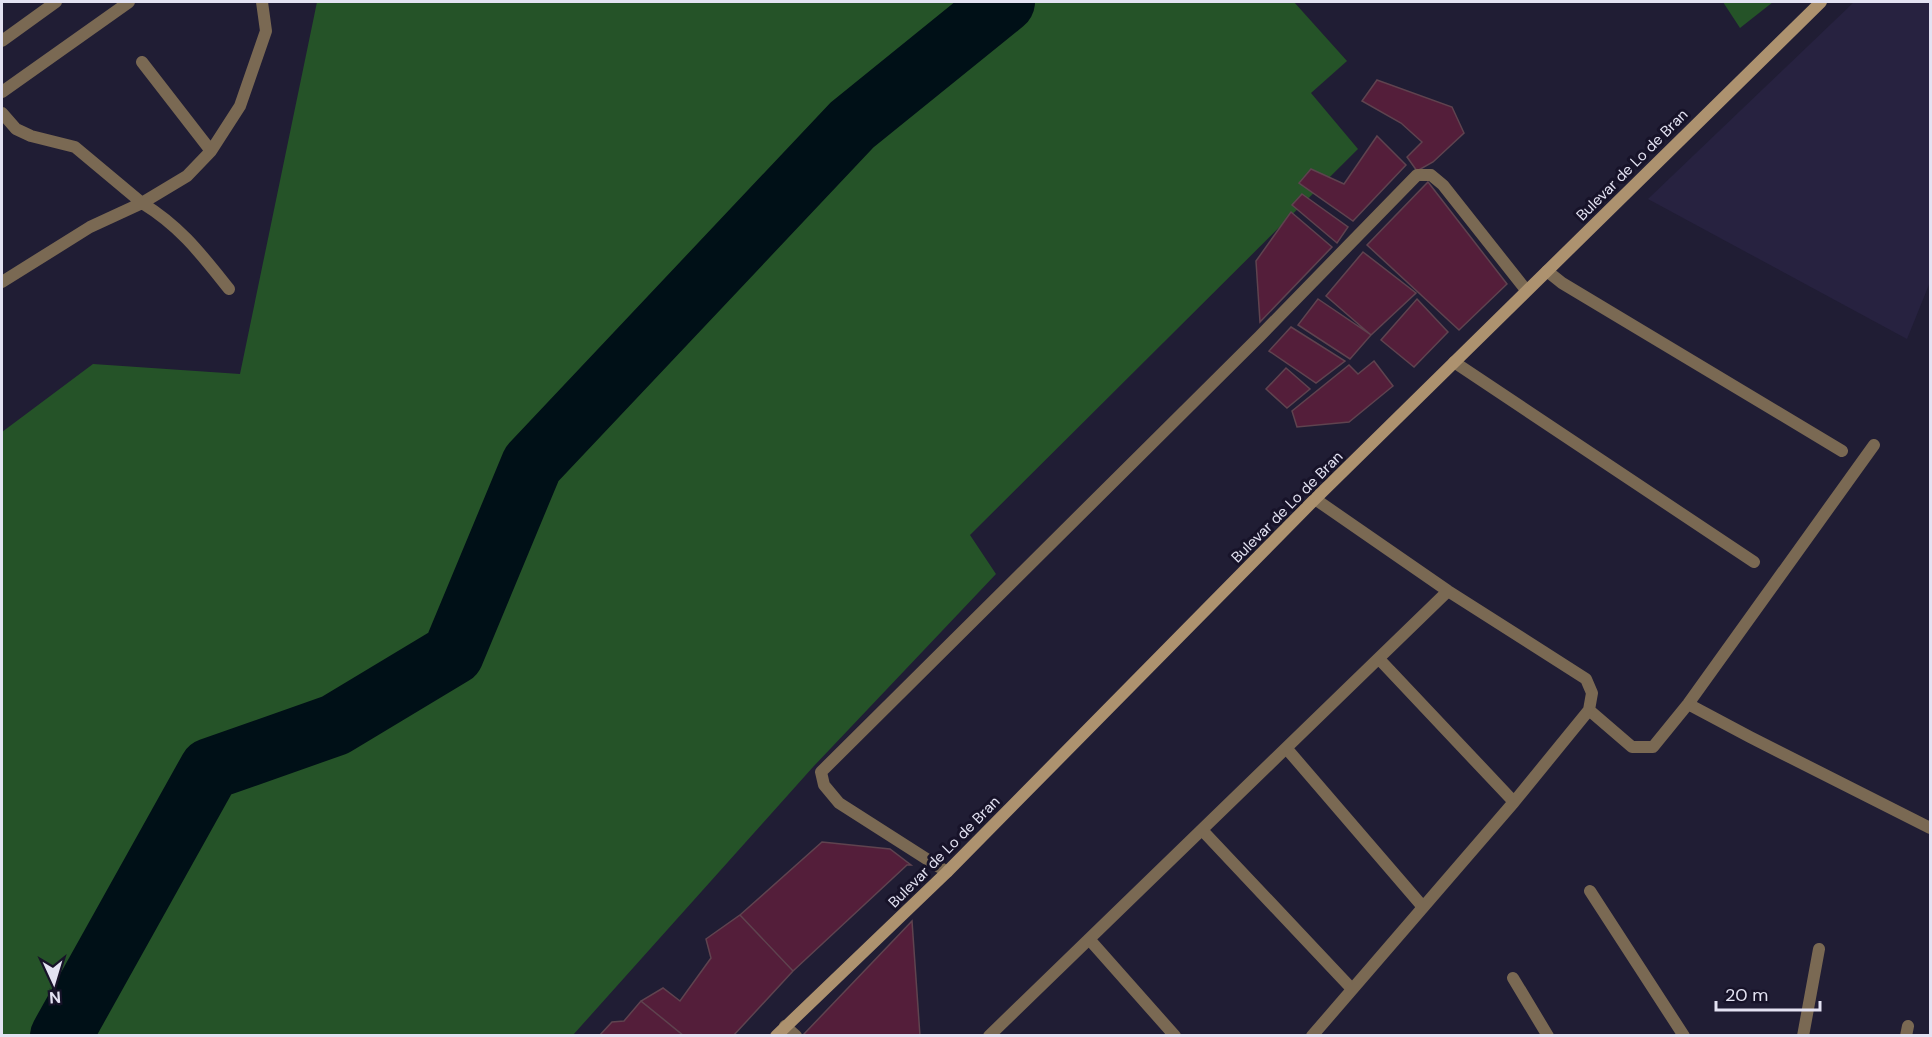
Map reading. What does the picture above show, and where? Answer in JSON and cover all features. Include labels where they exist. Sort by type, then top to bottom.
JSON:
[{"type":"street","points":[[2,41],[56,2]]},
{"type":"street","points":[[2,92],[129,2]]},
{"type":"street","points":[[2,282],[90,227],[142,203],[187,176],[211,151],[240,106],[263,41],[266,31],[262,2]]},
{"type":"street","name":"Bulevar de Lo de Bran","points":[[776,1035],[947,872],[1314,500],[1821,2]]},
{"type":"street","points":[[142,62],[211,151]]},
{"type":"street","points":[[2,113],[16,129],[32,136],[75,147],[142,203],[165,217],[185,235],[229,289]]},
{"type":"street","points":[[947,872],[839,803],[824,785],[821,772],[1260,336],[1417,175],[1431,175],[1443,184],[1526,290]]},
{"type":"street","points":[[1547,271],[1562,283],[1842,451]]},
{"type":"street","points":[[1454,362],[1754,562]]},
{"type":"street","points":[[1589,710],[1632,747],[1653,747],[1688,704],[1874,445]]},
{"type":"street","points":[[1312,1035],[1514,802],[1589,710],[1592,693],[1586,680],[1448,591],[1314,500]]},
{"type":"street","points":[[995,1034],[1089,939],[1380,660],[1448,591]]},
{"type":"street","points":[[1380,660],[1514,802]]},
{"type":"street","points":[[1688,704],[1930,828]]},
{"type":"street","points":[[1287,749],[1423,907]]},
{"type":"street","points":[[1202,830],[1352,989]]},
{"type":"street","points":[[1590,891],[1684,1035]]},
{"type":"street","points":[[1089,939],[1175,1035]]},
{"type":"street","points":[[1803,1035],[1819,949]]},
{"type":"street","points":[[1513,978],[1548,1035]]},
{"type":"street","points":[[785,1026],[796,1035]]},
{"type":"shaded area","points":[[1854,2],[1930,2],[1930,282],[1907,339],[1648,199]]},
{"type":"green space","points":[[317,2],[1294,2],[1347,61],[1311,93],[1358,149],[970,535],[996,574],[813,767],[573,1035],[2,1036],[2,432],[93,364],[240,374]]},
{"type":"green space","points":[[1723,2],[1773,2],[1740,28]]},
{"type":"building","points":[[1377,80],[1452,107],[1464,133],[1433,162],[1417,171],[1407,157],[1422,142],[1401,123],[1362,101]]},
{"type":"building","points":[[1377,136],[1406,165],[1353,221],[1299,183],[1311,169],[1344,184]]},
{"type":"building","points":[[1428,182],[1507,284],[1459,330],[1367,245]]},
{"type":"building","points":[[1302,194],[1348,227],[1337,243],[1292,205]]},
{"type":"building","points":[[1291,212],[1332,247],[1260,322],[1256,261]]},
{"type":"building","points":[[1363,252],[1416,293],[1371,335],[1326,296]]},
{"type":"building","points":[[1318,299],[1371,335],[1350,359],[1298,325]]},
{"type":"building","points":[[1417,299],[1448,332],[1414,367],[1381,340]]},
{"type":"building","points":[[1291,327],[1345,361],[1316,383],[1269,351]]},
{"type":"building","points":[[1374,361],[1393,386],[1349,422],[1297,427],[1292,411],[1349,365],[1358,374]]},
{"type":"building","points":[[1286,368],[1310,389],[1287,408],[1266,389]]},
{"type":"building","points":[[822,842],[890,849],[911,865],[907,865],[793,971],[740,915]]},
{"type":"building","points":[[740,915],[793,971],[733,1036],[684,1036],[641,1001],[663,988],[680,1001],[711,958],[706,939]]},
{"type":"building","points":[[912,921],[920,1036],[806,1036],[804,1034]]},
{"type":"building","points":[[641,1001],[684,1036],[599,1036],[612,1022],[624,1021]]},
{"type":"waterway","points":[[61,1036],[210,769],[335,725],[453,654],[532,464],[852,125],[1004,2]]}]
